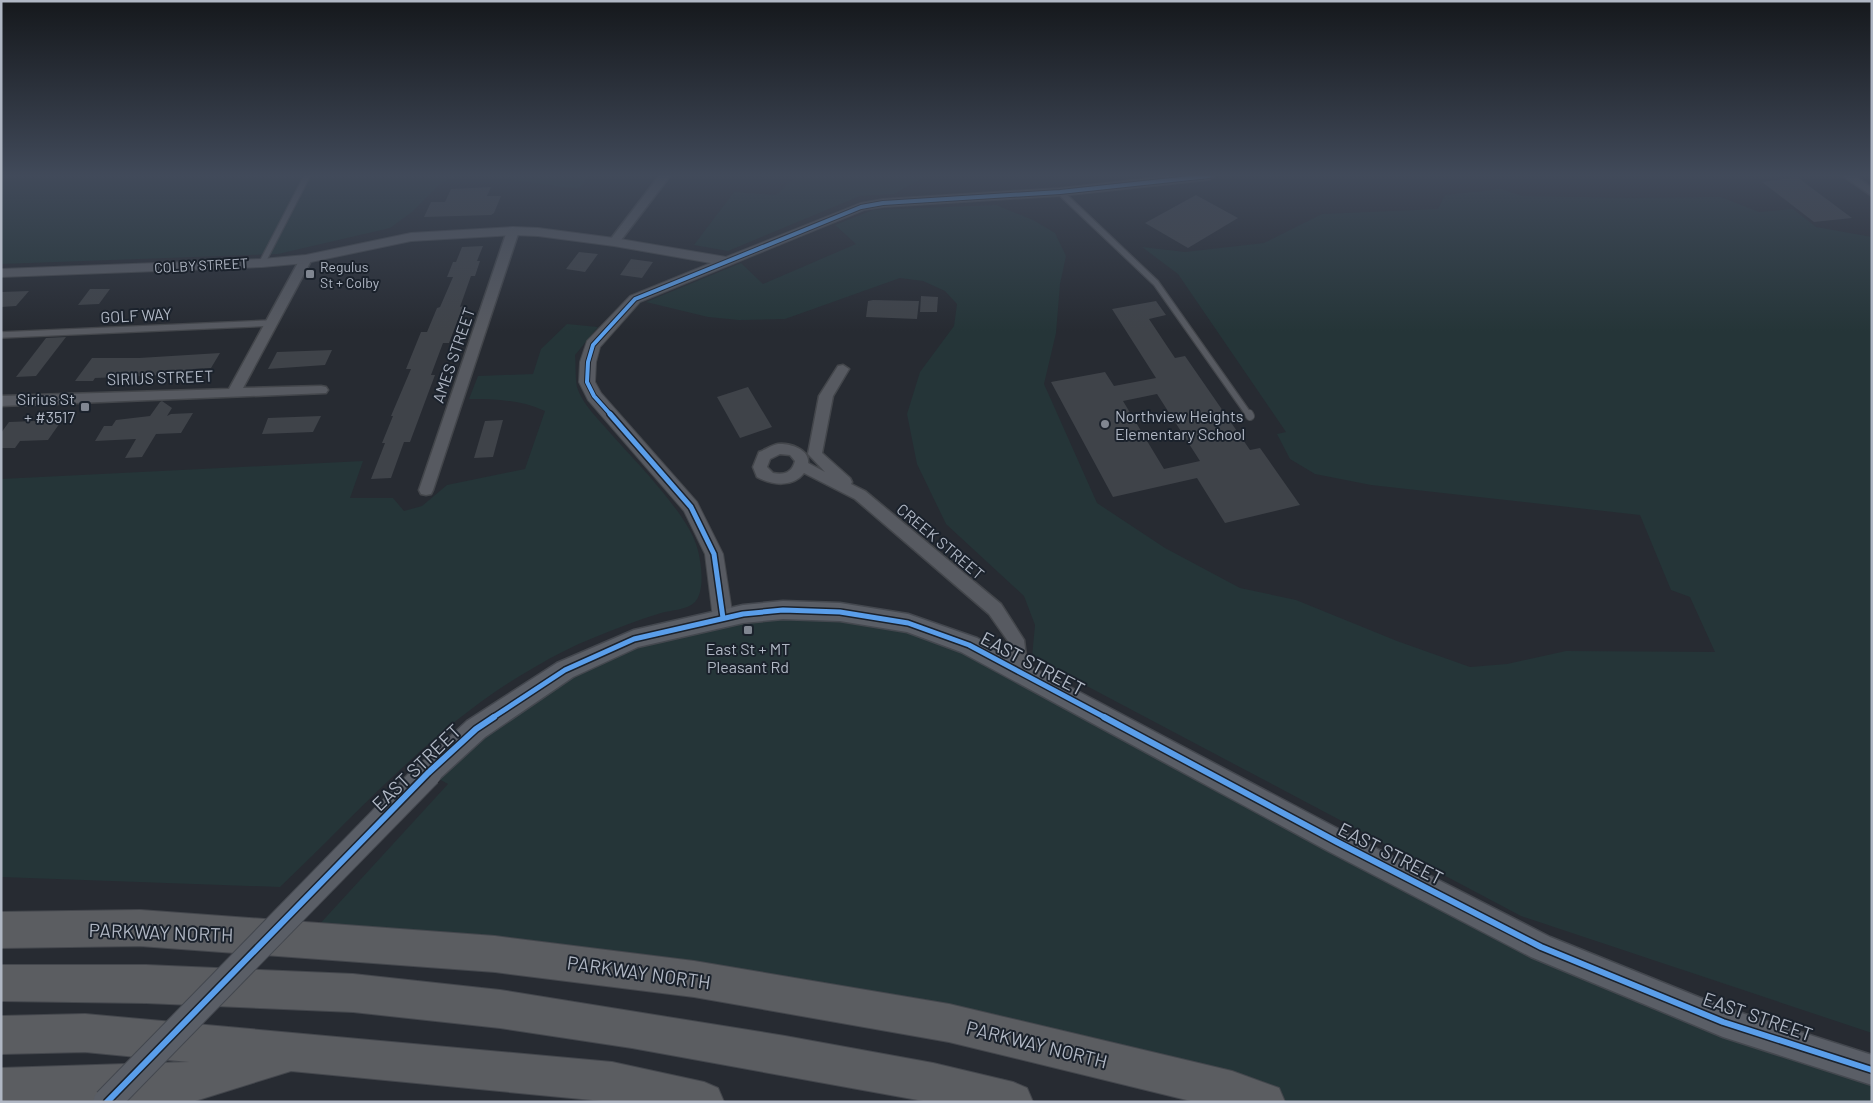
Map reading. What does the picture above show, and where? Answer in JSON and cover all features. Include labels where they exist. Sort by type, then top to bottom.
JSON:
[{"type":"highway","name":"PARKWAY NORTH","points":[[1,930],[140,928],[306,939],[495,954],[694,979],[950,1023],[1232,1091],[1265,1102]]},
{"type":"highway","points":[[1,983],[146,984],[353,993],[500,1009],[785,1055],[933,1083],[1013,1102]]},
{"type":"highway","points":[[1,1035],[85,1033],[612,1082],[704,1102]]},
{"type":"highway","points":[[1,1088],[195,1081],[294,1052]]},
{"type":"main road","name":"EAST STREET","points":[[107,1102],[428,773],[476,729],[564,670],[634,639],[743,614],[783,610],[840,612],[908,622],[969,646],[1336,842],[1541,947],[1724,1022],[1872,1070]]},
{"type":"street","points":[[614,242],[625,227]]},
{"type":"street","points":[[723,618],[714,554],[691,507],[594,396],[587,382],[588,362],[594,345],[635,299],[810,227]]},
{"type":"street","name":"COLBY STREET","points":[[1,273],[306,259],[411,237],[513,231],[538,232],[614,242],[726,261]]},
{"type":"street","name":"AMES STREET","points":[[426,490],[513,231]]},
{"type":"street","points":[[234,392],[306,259]]},
{"type":"street","points":[[843,369],[826,396],[815,454],[860,495]]},
{"type":"street","name":"SIRIUS STREET","points":[[1,401],[321,390]]},
{"type":"street","name":"CREEK STREET","points":[[802,466],[860,495],[995,609],[1016,640],[1020,673]]},
{"type":"lane","points":[[262,262],[280,227]]},
{"type":"lane","points":[[1097,227],[1156,283],[1250,416]]},
{"type":"lane","name":"GOLF WAY","points":[[1,335],[272,323]]},
{"type":"shaded area","points":[[1,227],[391,227],[278,254],[1,264]]},
{"type":"shaded area","points":[[707,227],[784,227],[728,251],[694,245]]},
{"type":"shaded area","points":[[838,227],[1046,227],[1055,233],[1066,256],[1060,284],[1056,333],[1044,384],[1097,503],[1165,548],[1240,588],[1296,600],[1397,641],[1470,667],[1507,664],[1566,651],[1715,652],[1690,597],[1671,590],[1640,515],[1371,485],[1315,474],[1290,459],[1277,434],[1286,432],[1178,274],[1142,247],[1185,252],[1264,243],[1295,227],[1819,227],[1872,237],[1872,1033],[1521,916],[1032,657],[1035,625],[1024,596],[946,524],[917,464],[907,414],[920,372],[954,326],[957,304],[945,291],[923,281],[900,278],[785,319],[739,320],[708,317],[646,302],[741,263],[763,284],[856,244]]},
{"type":"shaded area","points":[[567,324],[598,327],[575,355],[577,387],[589,408],[669,499],[690,530],[698,550],[701,565],[700,590],[698,597],[692,605],[661,613],[578,644],[499,689],[433,740],[370,798],[280,887],[1,877],[1,479],[363,461],[350,498],[393,498],[404,511],[422,506],[447,485],[525,469],[545,411],[527,404],[508,401],[469,399],[478,376],[533,374],[541,349]]},
{"type":"shaded area","points":[[743,614],[908,623],[1541,947],[1872,1070],[1872,1102],[1265,1102],[949,1023],[306,939],[448,784],[428,773],[565,670]]},
{"type":"building","points":[[1153,227],[1222,227],[1188,248]]},
{"type":"building","points":[[483,246],[477,261],[480,261],[475,276],[471,276],[460,307],[463,306],[449,343],[443,343],[431,375],[435,375],[410,442],[404,442],[391,478],[371,479],[385,443],[382,443],[393,416],[391,416],[411,369],[406,369],[421,332],[427,332],[437,308],[440,307],[453,277],[447,277],[453,262],[456,262],[462,247]]},
{"type":"building","points":[[579,252],[598,254],[585,272],[566,269]]},
{"type":"building","points":[[631,259],[653,262],[642,278],[620,275]]},
{"type":"building","points":[[90,289],[110,289],[99,304],[78,305]]},
{"type":"building","points":[[29,291],[16,306],[1,307],[1,292]]},
{"type":"building","points":[[921,296],[938,297],[937,312],[920,312]]},
{"type":"building","points":[[868,301],[919,301],[917,319],[866,317]]},
{"type":"building","name":"Northview Heights Elementary School","points":[[1156,301],[1166,315],[1149,319],[1175,358],[1185,356],[1250,450],[1260,448],[1300,505],[1225,523],[1197,478],[1113,497],[1051,382],[1105,372],[1114,386],[1156,378],[1112,309]],"holes":[[[1157,394],[1200,461],[1164,469],[1123,401]]]},
{"type":"building","points":[[66,337],[36,376],[16,377],[46,338]]},
{"type":"building","points":[[332,350],[325,365],[268,369],[277,352]]},
{"type":"building","points":[[220,353],[211,368],[193,369],[190,374],[95,378],[93,381],[75,381],[92,358],[139,358]]},
{"type":"building","points":[[748,387],[772,427],[740,438],[717,397]]},
{"type":"building","points":[[162,401],[172,408],[167,416],[171,414],[193,413],[181,433],[156,434],[142,457],[125,458],[136,439],[95,441],[104,426],[112,426],[116,420],[150,416]]},
{"type":"building","points":[[321,416],[313,432],[262,434],[268,418]]},
{"type":"building","points":[[62,420],[48,440],[20,441],[15,448],[1,448],[1,433],[9,422]]},
{"type":"building","points":[[503,420],[493,457],[474,458],[485,421]]},
{"type":"cycle path","points":[[723,618],[714,554],[691,507],[594,396],[587,382],[588,362],[593,345],[635,299],[811,227]]},
{"type":"cycle path","points":[[107,1102],[428,773],[476,729],[565,670],[634,639],[743,614],[783,610],[840,612],[908,623],[969,645],[1337,842],[1541,947],[1723,1022],[1872,1070]]},
{"type":"place","name":"Regulus St + Colby","points":[[310,274]]},
{"type":"place","name":"Sirius St + #3517","points":[[85,407]]},
{"type":"place","name":"Northview Heights Elementary School","points":[[1105,424]]},
{"type":"place","name":"East St + MT Pleasant Rd","points":[[748,630]]}]
